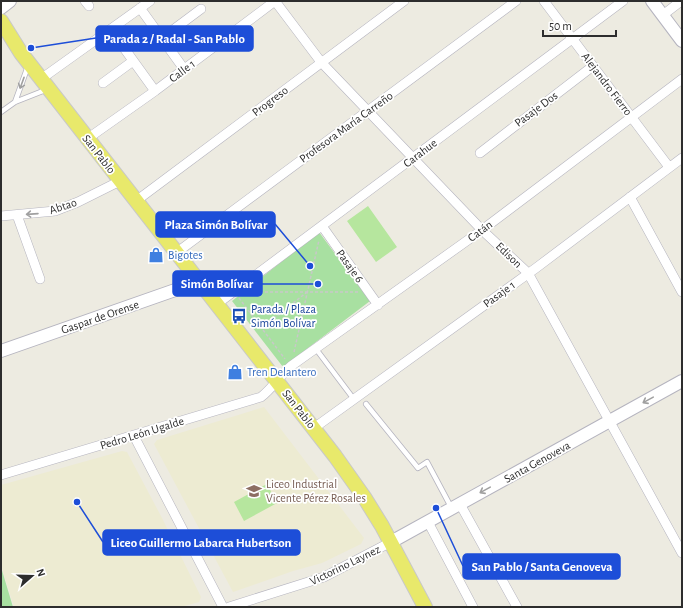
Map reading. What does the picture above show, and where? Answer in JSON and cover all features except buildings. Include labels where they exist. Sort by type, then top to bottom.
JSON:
[{"type":"main road","name":"San Pablo","points":[[1,21],[25,58],[176,253],[278,381],[364,497],[391,542],[425,607]]},
{"type":"main road","name":"San Pablo","points":[[1,38],[25,58]]},
{"type":"street","points":[[1,8],[10,1]]},
{"type":"street","points":[[45,84],[111,30],[150,1]]},
{"type":"street","name":"Edison","points":[[275,1],[321,62],[367,112],[482,230],[528,273],[682,553]]},
{"type":"street","name":"Calle 1","points":[[87,139],[155,91],[275,1]]},
{"type":"street","name":"Progreso","points":[[136,201],[404,1]]},
{"type":"street","name":"Profesora María Carreño","points":[[176,253],[516,1]]},
{"type":"street","name":"Alejandro Fierro","points":[[544,1],[669,167]]},
{"type":"street","name":"Carahue","points":[[217,304],[623,1]]},
{"type":"street","points":[[652,1],[682,41]]},
{"type":"street","points":[[663,15],[681,1]]},
{"type":"street","points":[[140,8],[184,69]]},
{"type":"street","points":[[162,38],[201,9]]},
{"type":"street","points":[[111,30],[155,91]]},
{"type":"street","points":[[103,83],[133,61]]},
{"type":"street","name":"Pasaje Dos","points":[[480,153],[593,66]]},
{"type":"street","name":"Catán","points":[[278,381],[291,366],[482,230],[682,79]]},
{"type":"street","name":"Pasaje 1","points":[[314,428],[353,398],[528,273],[682,158]]},
{"type":"street","name":"Abtao","points":[[1,216],[55,211],[78,202],[120,181]]},
{"type":"street","points":[[630,197],[682,292]]},
{"type":"street","points":[[17,215],[40,279]]},
{"type":"street","name":"Pasaje 6","points":[[322,226],[378,304]]},
{"type":"street","name":"Gaspar de Orense","points":[[1,351],[178,289],[198,280]]},
{"type":"street","name":"Pedro León Ugalde","points":[[1,475],[134,436],[261,396],[278,381]]},
{"type":"street","name":"Santa Genoveva","points":[[391,542],[682,381]]},
{"type":"street","points":[[134,436],[223,607]]},
{"type":"street","points":[[456,507],[517,607]]},
{"type":"street","points":[[428,522],[473,607]]},
{"type":"street","name":"Victorino Laynez","points":[[229,607],[324,577],[391,542]]},
{"type":"lane","points":[[15,102],[25,58]]},
{"type":"lane","points":[[1,112],[45,84]]},
{"type":"lane","points":[[316,349],[353,398]]},
{"type":"lane","points":[[366,404],[418,468],[427,462],[456,507]]},
{"type":"path","points":[[291,366],[322,226]]},
{"type":"path","points":[[234,292],[369,292]]},
{"type":"path","points":[[234,292],[291,366]]},
{"type":"path","points":[[262,328],[307,292]]},
{"type":"shaded area","name":"Liceo Industrial Vicente Pérez Rosales","points":[[264,407],[364,538],[361,544],[322,563],[293,571],[233,592],[154,444],[157,440]]},
{"type":"shaded area","points":[[122,451],[127,452],[162,518],[201,597],[199,602],[181,607],[14,607],[1,566],[1,485]]},
{"type":"green space","points":[[368,206],[397,247],[376,262],[347,221]]},
{"type":"green space","points":[[319,232],[370,301],[283,367],[232,301]]},
{"type":"green space","points":[[267,484],[277,503],[244,521],[234,502]]},
{"type":"green space","points":[[1,567],[13,607],[1,607]]},
{"type":"place","name":"Parada 2 / Radal - San Pablo","points":[[31,48]]},
{"type":"place","name":"Bigotes","points":[[156,255]]},
{"type":"place","name":"Plaza Simón Bolívar","points":[[310,266]]},
{"type":"place","name":"Simón Bolívar","points":[[318,284]]},
{"type":"place","name":"Parada / Plaza Simón Bolívar","points":[[239,316]]},
{"type":"place","name":"Tren Delantero","points":[[235,372]]},
{"type":"place","name":"Liceo Industrial Vicente Pérez Rosales","points":[[254,491]]},
{"type":"place","name":"Liceo Guillermo Labarca Hubertson","points":[[77,502]]},
{"type":"place","name":"San Pablo / Santa Genoveva","points":[[436,508]]}]
